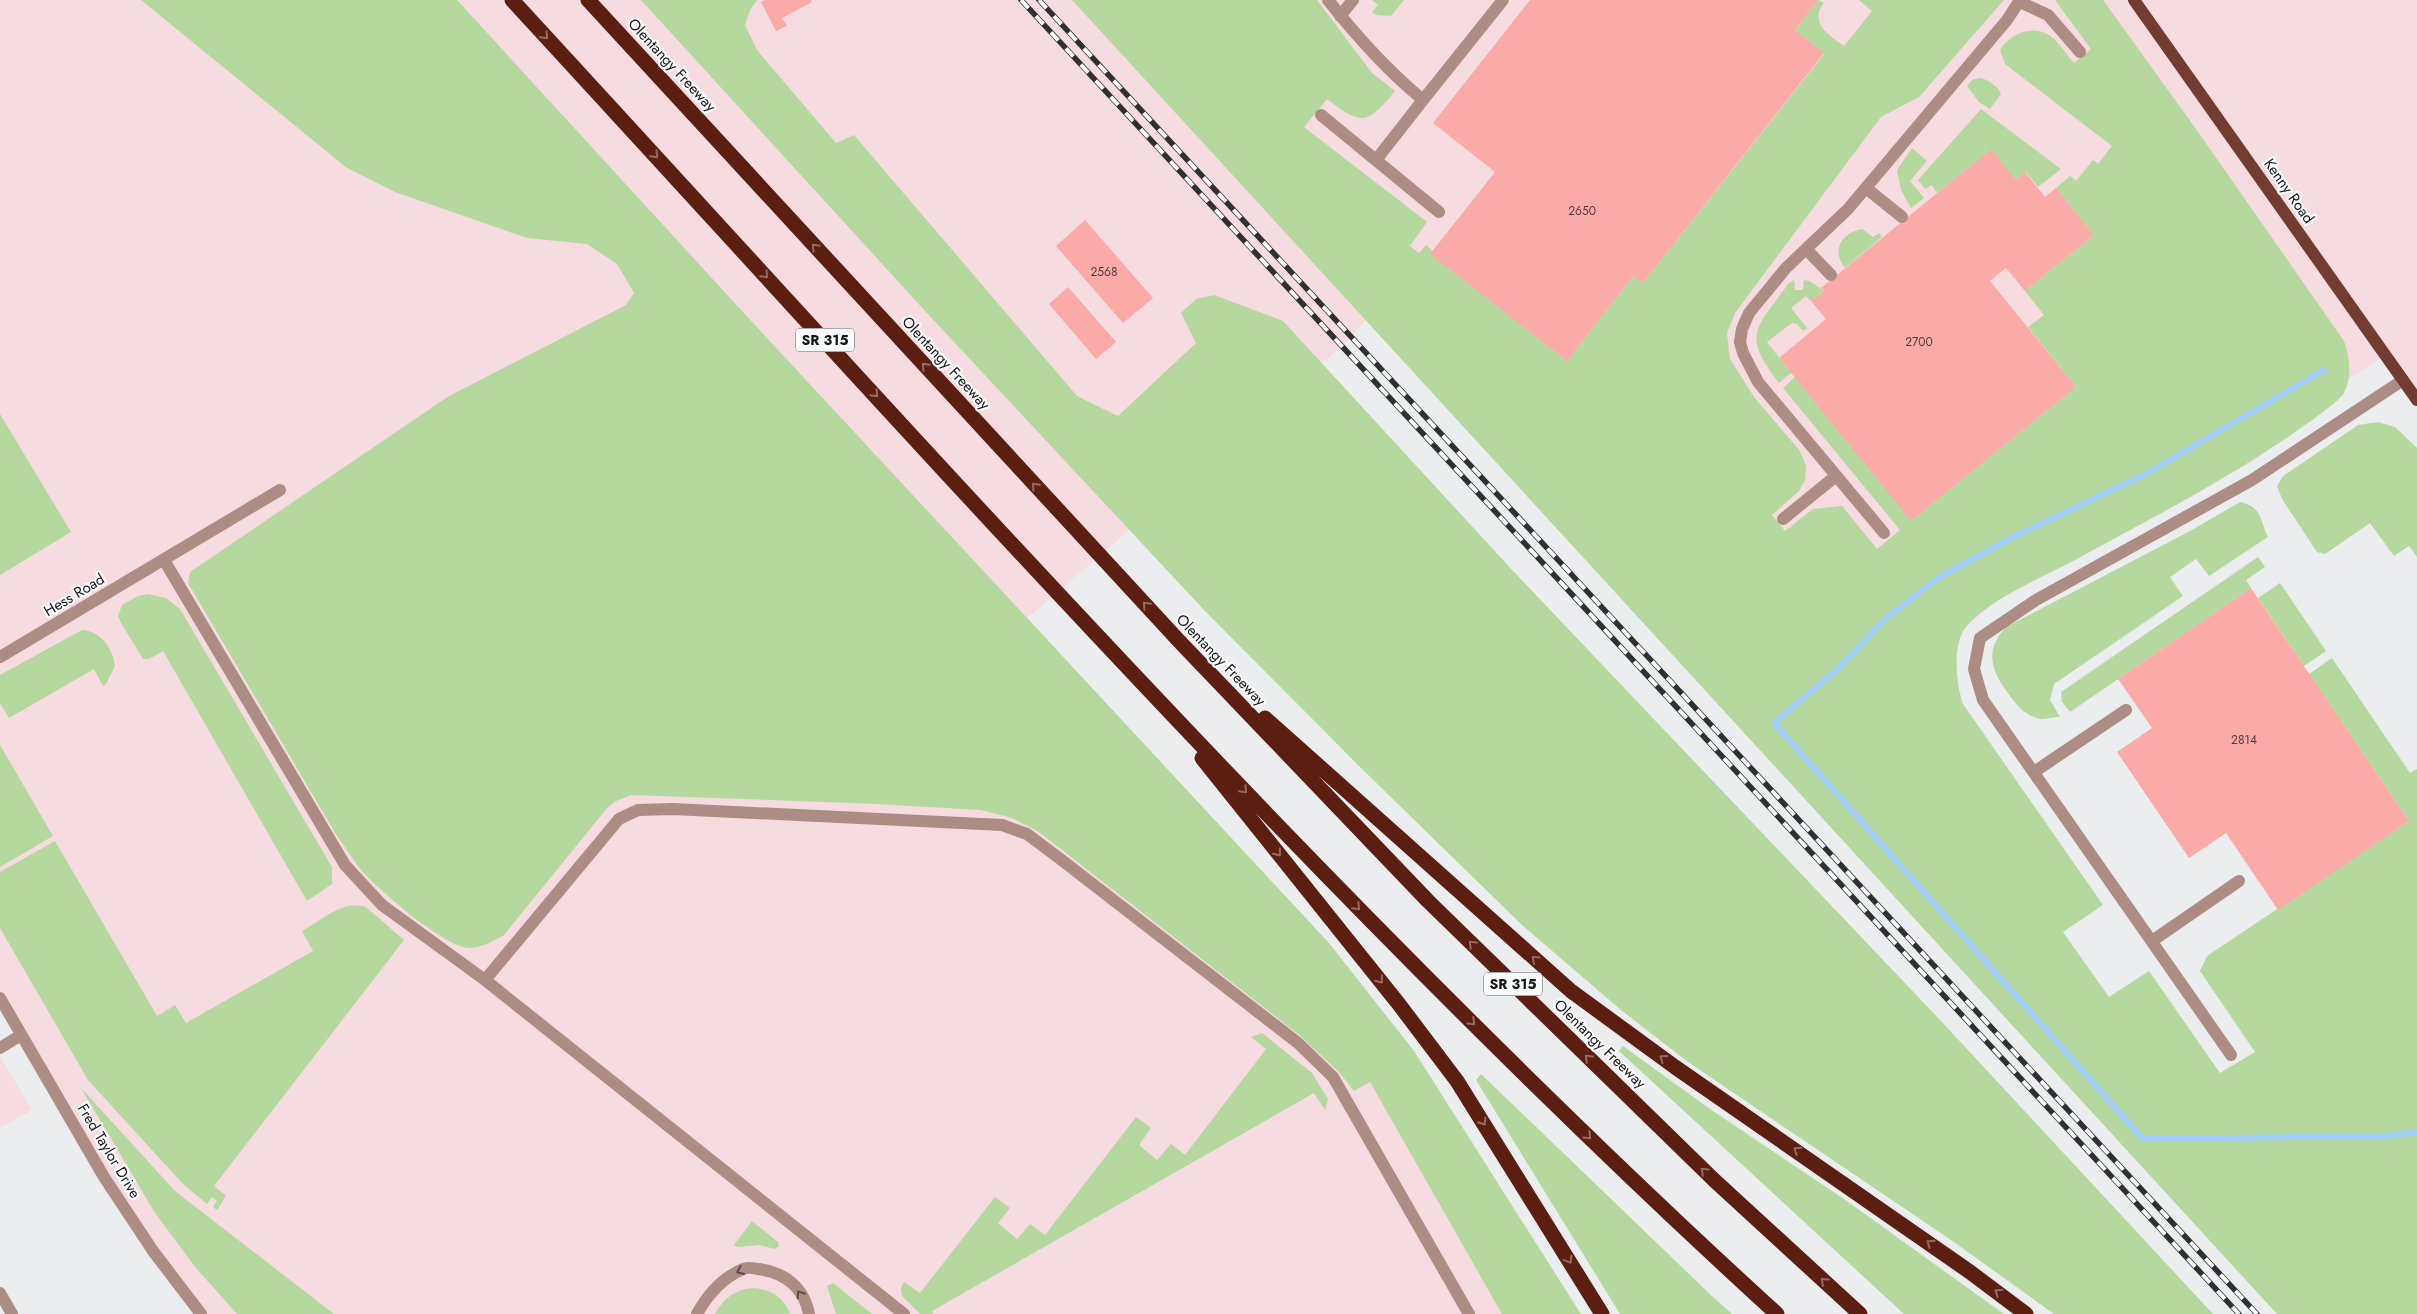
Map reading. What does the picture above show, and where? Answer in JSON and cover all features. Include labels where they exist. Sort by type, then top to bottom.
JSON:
[{"type":"highway","name":"SR 315","points":[[512,0],[1138,679],[1388,940],[1675,1221],[1777,1314]]},
{"type":"highway","name":"Olentangy Freeway","points":[[588,0],[1179,641],[1428,901],[1714,1180],[1860,1314]]},
{"type":"highway","points":[[1179,641],[1571,991],[1675,1067],[1954,1260],[2026,1314]]},
{"type":"highway","points":[[1138,679],[1398,1003],[1457,1081],[1602,1314]]},
{"type":"main road","name":"Kenny Road","points":[[2134,0],[2417,400]]},
{"type":"street","points":[[1328,0],[1389,72],[1423,100]]},
{"type":"street","points":[[1340,16],[1352,0]]},
{"type":"street","points":[[1376,160],[1503,0]]},
{"type":"street","points":[[1884,533],[1758,382],[1743,353],[1740,342],[1742,329],[1749,313],[1786,268],[1848,209],[2007,20],[2020,1],[2048,15],[2080,52]]},
{"type":"street","points":[[1321,115],[1439,212]]},
{"type":"street","points":[[1866,188],[1902,218]]},
{"type":"street","points":[[1806,249],[1831,275]]},
{"type":"street","points":[[2231,1055],[1983,700],[1974,669],[1980,638],[2036,600],[2252,480],[2403,380]]},
{"type":"street","points":[[1783,519],[1836,476]]},
{"type":"street","name":"Hess Road","points":[[0,657],[280,490]]},
{"type":"street","points":[[164,560],[344,865],[382,905],[485,980],[904,1314]]},
{"type":"street","points":[[2034,772],[2126,710]]},
{"type":"street","points":[[485,980],[619,819],[638,810],[672,809],[1002,825],[1027,834],[1059,858],[1298,1043],[1333,1077],[1469,1314]]},
{"type":"street","points":[[2152,941],[2239,881]]},
{"type":"street","name":"Fred Taylor Drive","points":[[0,998],[104,1177],[153,1251],[201,1314]]},
{"type":"street","points":[[0,1048],[21,1035]]},
{"type":"street","points":[[697,1314],[704,1302],[723,1280],[745,1268],[773,1271],[786,1278],[795,1286],[807,1304],[809,1314]]},
{"type":"street","points":[[0,1294],[12,1314]]},
{"type":"shaded area","points":[[0,0],[2417,0],[2417,400],[2385,355],[2349,379],[2343,394],[2313,419],[2251,462],[2183,502],[1997,601],[1965,627],[1804,745],[1376,309],[1342,346],[987,653],[1373,1046],[1547,1314],[201,1314],[153,1251],[0,998]]},
{"type":"shaded area","points":[[0,1056],[32,1110],[0,1128]]},
{"type":"green space","points":[[141,0],[457,0],[753,323],[1329,943],[1414,1051],[1581,1314],[1502,1314],[1370,1082],[1354,1091],[1339,1072],[1298,1034],[1039,832],[1012,818],[981,810],[877,804],[631,795],[616,801],[607,808],[504,935],[487,944],[469,948],[445,939],[384,893],[360,869],[337,836],[188,583],[190,572],[449,396],[626,305],[634,293],[617,264],[587,244],[527,238],[395,192],[347,168]]},
{"type":"green space","points":[[641,0],[757,0],[750,10],[745,25],[757,50],[836,143],[854,135],[1077,396],[1118,416],[1196,343],[1181,313],[1196,299],[1214,295],[1283,321],[1514,572],[1941,1021],[2213,1314],[2054,1314],[1954,1242],[1688,1062],[1621,1010],[1522,925],[1361,768],[1205,611],[926,312]]},
{"type":"green space","points":[[1072,0],[1317,0],[1372,73],[1395,91],[1377,110],[1364,118],[1348,114],[1327,99],[1304,127],[1427,222],[1410,246],[1419,253],[1426,245],[1433,251],[1431,254],[1567,361],[1633,276],[1643,283],[1824,54],[1795,30],[1818,0],[1824,3],[1818,16],[1823,28],[1844,46],[1872,11],[1859,0],[2004,0],[1919,97],[1881,117],[1735,313],[1727,333],[1730,359],[1754,397],[1800,451],[1806,466],[1805,480],[1799,491],[1772,515],[1785,531],[1813,509],[1842,506],[1877,549],[1900,530],[1783,388],[1795,377],[1912,520],[2076,387],[2028,327],[2044,315],[2025,291],[2094,235],[2056,188],[2070,176],[2076,181],[2093,160],[2098,164],[2112,146],[2005,64],[2000,50],[2009,40],[2020,33],[2040,31],[2055,40],[2074,63],[2091,49],[2055,0],[2103,0],[2344,341],[2349,361],[2347,387],[2340,398],[2319,415],[2212,485],[2075,560],[2017,589],[1988,607],[1966,627],[1959,643],[1957,676],[1961,696],[1963,704],[2103,905],[2063,932],[2109,997],[2149,971],[2220,1073],[2255,1052],[2200,971],[2207,956],[2409,821],[2309,674],[2332,658],[2410,773],[2417,769],[2417,1314],[2277,1314]]},
{"type":"green space","points":[[1372,0],[1404,0],[1391,16],[1376,15],[1372,12],[1378,5]]},
{"type":"green space","points":[[1981,78],[1993,84],[2001,94],[1990,109],[1979,102],[1967,86],[1973,79]]},
{"type":"green space","points":[[1981,109],[2061,169],[2038,187],[2026,172],[2016,180],[1990,150],[1937,193],[1932,185],[1925,189],[1918,180]]},
{"type":"green space","points":[[1912,148],[1927,161],[1910,181],[1924,198],[1911,208],[1901,190],[1897,170]]},
{"type":"green space","points":[[1862,229],[1873,237],[1879,233],[1882,237],[1845,268],[1839,255],[1840,243],[1849,234]]},
{"type":"green space","points":[[1794,280],[1795,290],[1803,290],[1804,280],[1810,281],[1824,291],[1811,301],[1806,296],[1791,308],[1807,328],[1803,331],[1797,324],[1792,323],[1767,342],[1791,373],[1779,383],[1767,367],[1760,353],[1757,332],[1768,312],[1788,284]]},
{"type":"green space","points":[[0,414],[71,532],[0,575]]},
{"type":"green space","points":[[2378,422],[2395,427],[2417,448],[2417,557],[2409,546],[2394,556],[2370,523],[2325,554],[2317,552],[2282,499],[2277,486],[2283,476],[2358,425]]},
{"type":"green space","points":[[2240,502],[2256,510],[2268,537],[2209,576],[2196,559],[2170,577],[2183,596],[2054,684],[2050,700],[2060,717],[2036,718],[2016,704],[1999,679],[1993,662],[1992,653],[1994,645],[2006,627],[2190,531]]},
{"type":"green space","points":[[2258,557],[2265,567],[2246,580],[2251,588],[2070,712],[2062,702],[2061,692]]},
{"type":"green space","points":[[2280,583],[2326,651],[2304,666],[2258,598]]},
{"type":"green space","points":[[148,594],[166,598],[180,609],[332,867],[332,884],[307,901],[163,651],[149,659],[143,659],[121,623],[118,616],[122,605],[138,596]]},
{"type":"green space","points":[[82,630],[89,631],[100,637],[112,653],[115,666],[106,684],[103,686],[94,669],[9,718],[0,703],[0,675]]},
{"type":"green space","points":[[0,745],[53,836],[0,867]]},
{"type":"green space","points":[[55,841],[157,1016],[175,1005],[186,1023],[313,951],[302,931],[325,916],[342,908],[359,905],[367,908],[404,940],[214,1186],[226,1196],[217,1210],[213,1207],[217,1201],[212,1197],[207,1204],[184,1185],[88,1080],[0,928],[0,872]]},
{"type":"green space","points":[[1262,1033],[1312,1073],[1328,1099],[1325,1110],[1314,1093],[932,1311],[933,1314],[920,1314],[902,1296],[901,1288],[904,1282],[920,1293],[995,1197],[1010,1208],[998,1223],[1017,1239],[1030,1224],[1045,1235],[1136,1117],[1151,1128],[1139,1145],[1157,1160],[1171,1144],[1185,1155],[1266,1049],[1251,1037]]},
{"type":"green space","points":[[1623,1046],[1710,1109],[1844,1199],[2004,1314],[1904,1314],[1619,1051]]},
{"type":"green space","points":[[1481,1074],[1732,1314],[1620,1314],[1476,1080]]},
{"type":"green space","points":[[81,1088],[175,1191],[334,1314],[237,1314],[196,1268],[155,1213]]},
{"type":"green space","points":[[752,1221],[778,1242],[779,1246],[775,1249],[759,1245],[737,1247],[734,1245]]},
{"type":"green space","points":[[833,1283],[872,1314],[836,1314],[827,1286]]},
{"type":"green space","points":[[752,1288],[765,1290],[780,1298],[790,1314],[715,1314],[722,1303],[730,1296]]},
{"type":"building","points":[[765,0],[811,0],[812,2],[782,18],[787,26],[776,31],[761,2]]},
{"type":"building","points":[[1530,0],[1818,0],[1795,30],[1824,53],[1643,283],[1633,276],[1567,361],[1430,254],[1495,172],[1433,123]]},
{"type":"building","points":[[1991,149],[2016,180],[2025,172],[2045,197],[2056,188],[2094,235],[2025,291],[2006,268],[1990,281],[2076,387],[1911,521],[1779,358],[1826,319],[1811,301],[1824,291],[1821,288]]},
{"type":"building","points":[[1085,220],[1153,298],[1123,323],[1056,246]]},
{"type":"building","points":[[1068,287],[1116,342],[1096,359],[1049,304]]},
{"type":"building","points":[[2251,588],[2409,821],[2278,910],[2226,833],[2189,858],[2117,752],[2152,728],[2118,679]]},
{"type":"waterway","points":[[2324,370],[2146,474],[2015,536],[1938,578],[1884,620],[1840,667],[1774,723],[2143,1139],[2386,1136],[2417,1132]]},
{"type":"railway","points":[[1021,0],[2239,1314]]},
{"type":"railway","points":[[1039,0],[2257,1314]]}]
